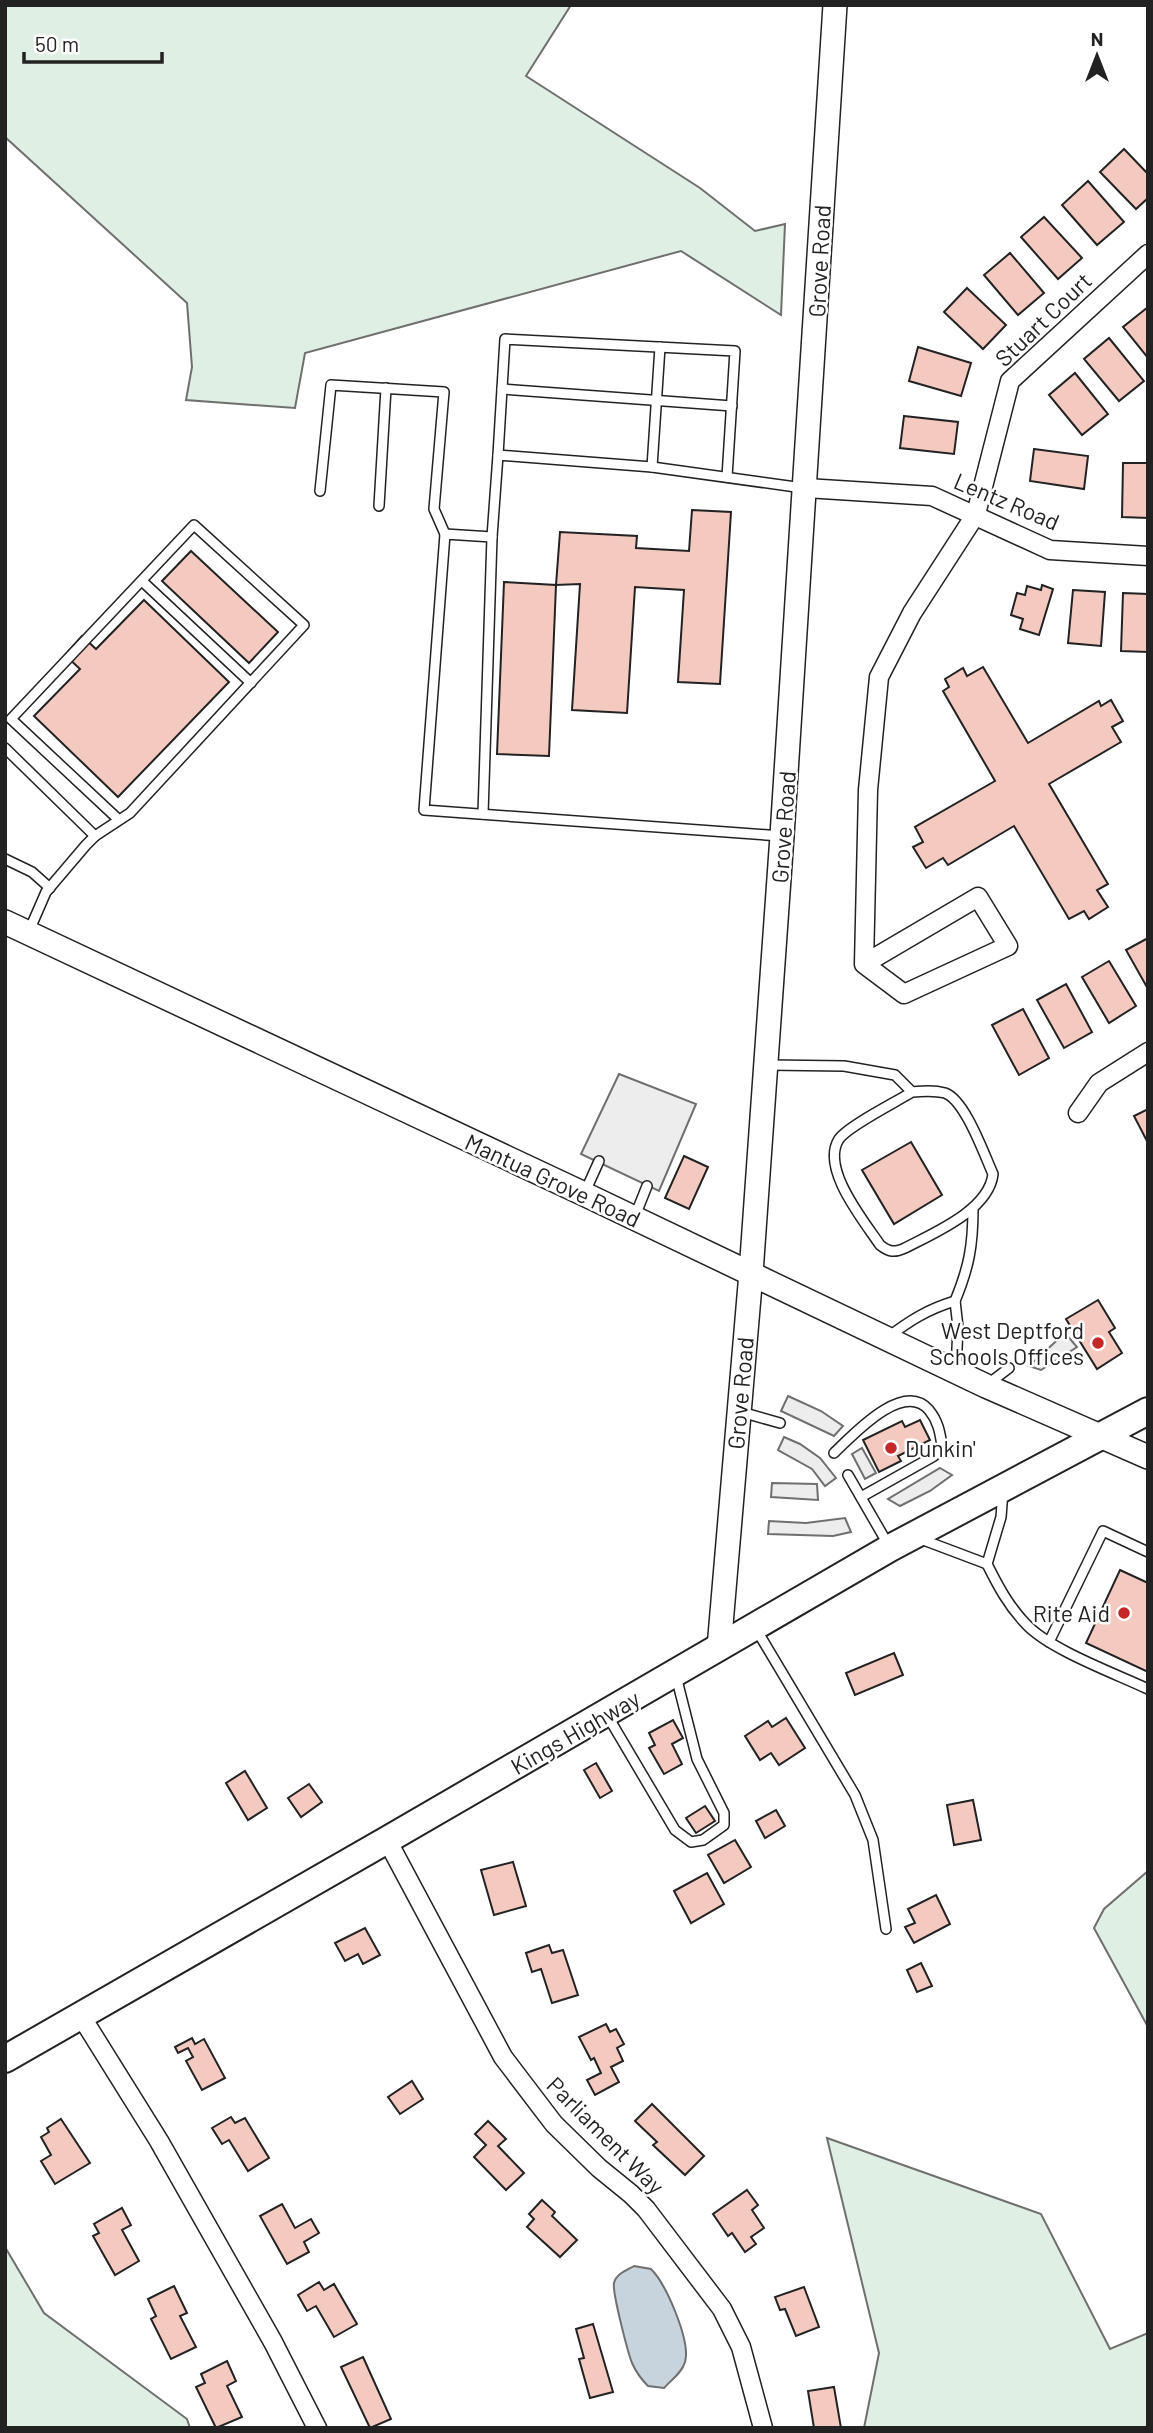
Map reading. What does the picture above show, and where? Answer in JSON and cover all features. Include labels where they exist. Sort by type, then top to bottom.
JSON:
[{"type":"main road","name":"Grove Road","points":[[719,1648],[766,1065],[806,488],[835,5]]},
{"type":"main road","name":"Mantua Grove Road","points":[[5,922],[956,1372],[1148,1457]]},
{"type":"main road","name":"Kings Highway","points":[[5,2059],[901,1542],[1148,1411]]},
{"type":"street","name":"Stuart Court","points":[[864,964],[868,790],[879,677],[912,613],[976,514],[1010,381],[1148,254]]},
{"type":"street","name":"Lentz Road","points":[[806,488],[932,496],[1050,550],[1148,556]]},
{"type":"street","points":[[978,897],[1008,946],[904,994],[864,964],[978,897]]},
{"type":"street","points":[[1079,1113],[1099,1083],[1148,1052]]},
{"type":"street","name":"Parliament Way","points":[[387,1840],[503,2057],[561,2131],[646,2209],[722,2309],[741,2347],[763,2428]]},
{"type":"street","points":[[81,2016],[159,2141],[273,2342],[317,2428]]},
{"type":"lane","points":[[483,814],[492,537],[505,339],[735,351],[727,477]]},
{"type":"lane","points":[[653,467],[660,347]]},
{"type":"lane","points":[[320,491],[331,385],[444,392],[434,509],[445,534],[424,810],[782,836]]},
{"type":"lane","points":[[379,506],[386,388]]},
{"type":"lane","points":[[502,389],[732,406]]},
{"type":"lane","points":[[498,455],[653,467],[806,488]]},
{"type":"lane","points":[[28,933],[50,888],[95,836],[130,813],[304,625],[194,525],[11,719],[119,820]]},
{"type":"lane","points":[[445,534],[492,537]]},
{"type":"lane","points":[[142,581],[251,683]]},
{"type":"lane","points":[[5,748],[95,836]]},
{"type":"lane","points":[[5,859],[32,872],[50,888]]},
{"type":"lane","points":[[766,1065],[844,1066],[895,1075],[912,1092]]},
{"type":"lane","points":[[930,1090],[948,1094],[960,1104],[993,1174],[992,1184],[985,1197],[974,1208],[905,1248],[889,1252],[880,1245],[838,1180],[834,1151],[840,1137],[912,1092],[930,1090]]},
{"type":"lane","points":[[584,1194],[598,1161]]},
{"type":"lane","points":[[634,1218],[647,1186]]},
{"type":"lane","points":[[956,1372],[958,1327],[955,1301],[968,1269],[974,1208]]},
{"type":"lane","points":[[887,1339],[912,1318],[955,1301]]},
{"type":"lane","points":[[986,1386],[1009,1368]]},
{"type":"lane","points":[[834,1453],[870,1419],[902,1401],[912,1400],[925,1406],[933,1416],[940,1431],[942,1446],[933,1456],[861,1497]]},
{"type":"lane","points":[[738,1412],[780,1423]]},
{"type":"lane","points":[[848,1475],[861,1497],[901,1542],[988,1564]]},
{"type":"lane","points":[[1003,1489],[1002,1517],[988,1564],[1005,1599],[1026,1625],[1049,1642],[1148,1689]]},
{"type":"lane","points":[[1049,1642],[1103,1531],[1148,1552]]},
{"type":"lane","points":[[755,1627],[855,1795],[873,1840],[886,1929]]},
{"type":"lane","points":[[606,1714],[675,1830],[691,1842],[703,1840],[724,1825],[724,1814],[697,1759],[675,1674]]},
{"type":"green space","points":[[5,5],[571,5],[526,76],[700,188],[755,231],[785,224],[781,315],[681,251],[305,353],[295,408],[186,400],[192,367],[187,303],[5,137]]},
{"type":"green space","points":[[1148,1871],[1148,2027],[1094,1928],[1104,1909]]},
{"type":"green space","points":[[827,2138],[1041,2214],[1110,2349],[1148,2333],[1148,2428],[864,2428],[879,2353]]},
{"type":"green space","points":[[5,2247],[44,2313],[187,2419],[190,2428],[5,2428]]},
{"type":"shaded area","points":[[619,1074],[696,1104],[659,1191],[581,1154]]},
{"type":"shaded area","points":[[1065,1333],[1077,1347],[1041,1370],[1029,1366]]},
{"type":"shaded area","points":[[788,1396],[821,1411],[843,1426],[834,1436],[781,1411]]},
{"type":"shaded area","points":[[784,1437],[820,1458],[836,1478],[825,1486],[812,1469],[778,1450]]},
{"type":"shaded area","points":[[862,1448],[876,1473],[865,1479],[852,1454]]},
{"type":"shaded area","points":[[940,1468],[952,1475],[930,1491],[900,1506],[888,1499]]},
{"type":"shaded area","points":[[772,1483],[817,1484],[818,1500],[771,1497]]},
{"type":"shaded area","points":[[845,1518],[851,1532],[833,1536],[768,1534],[769,1521],[806,1523]]},
{"type":"shaded area","points":[[634,2266],[651,2269],[657,2276],[681,2327],[686,2353],[684,2366],[664,2388],[648,2386],[637,2372],[621,2323],[614,2283],[619,2275]]},
{"type":"building","points":[[1124,149],[1148,174],[1148,198],[1136,209],[1100,172]]},
{"type":"building","points":[[1088,181],[1124,222],[1097,245],[1062,205]]},
{"type":"building","points":[[1044,217],[1082,258],[1058,279],[1021,237]]},
{"type":"building","points":[[1010,253],[1044,293],[1018,315],[984,275]]},
{"type":"building","points":[[967,288],[1006,325],[983,349],[944,312]]},
{"type":"building","points":[[1148,307],[1148,358],[1123,327]]},
{"type":"building","points":[[1109,338],[1144,381],[1119,401],[1084,359]]},
{"type":"building","points":[[918,347],[971,363],[961,396],[909,381]]},
{"type":"building","points":[[1075,373],[1108,414],[1082,435],[1049,395]]},
{"type":"building","points":[[904,416],[958,422],[954,454],[900,448]]},
{"type":"building","points":[[1034,449],[1088,456],[1084,489],[1030,481]]},
{"type":"building","points":[[1123,463],[1148,463],[1148,518],[1122,517]]},
{"type":"building","points":[[692,510],[731,512],[720,684],[678,682],[684,590],[635,587],[627,713],[572,710],[580,584],[556,585],[560,532],[637,536],[636,548],[689,551]]},
{"type":"building","points":[[191,551],[278,632],[249,663],[162,581]]},
{"type":"building","points":[[504,582],[556,585],[549,756],[497,754]]},
{"type":"building","points":[[1042,585],[1053,589],[1039,635],[1020,629],[1023,619],[1011,615],[1017,593],[1025,595],[1027,586],[1041,590]]},
{"type":"building","points":[[1073,590],[1105,592],[1101,646],[1068,643]]},
{"type":"building","points":[[1123,593],[1148,594],[1148,652],[1121,651]]},
{"type":"building","points":[[144,600],[229,682],[118,797],[34,716],[80,669],[65,655],[82,636],[96,649]]},
{"type":"building","points":[[983,667],[1028,743],[1099,701],[1101,706],[1111,700],[1123,721],[1112,727],[1121,742],[1049,784],[1108,884],[1097,890],[1108,907],[1089,919],[1084,911],[1069,919],[1014,826],[948,865],[943,858],[926,868],[913,847],[923,842],[915,827],[995,781],[943,691],[949,687],[945,679],[963,668],[967,676]]},
{"type":"building","points":[[1148,938],[1148,989],[1126,950]]},
{"type":"building","points":[[1109,961],[1136,1006],[1109,1023],[1082,977]]},
{"type":"building","points":[[1066,984],[1092,1032],[1064,1048],[1037,1000]]},
{"type":"building","points":[[1023,1009],[1049,1058],[1019,1075],[992,1025]]},
{"type":"building","points":[[1148,1109],[1148,1143],[1134,1116]]},
{"type":"building","points":[[911,1142],[942,1195],[894,1224],[862,1170]]},
{"type":"building","points":[[684,1156],[708,1167],[689,1209],[665,1198]]},
{"type":"building","name":"West Deptford Schools Offices","points":[[1098,1300],[1115,1328],[1109,1332],[1122,1353],[1097,1369],[1066,1319]]},
{"type":"building","name":"Dunkin'","points":[[920,1420],[930,1440],[898,1456],[901,1461],[879,1472],[863,1440],[902,1421],[905,1427]]},
{"type":"building","name":"Rite Aid","points":[[1120,1570],[1148,1583],[1148,1672],[1086,1643]]},
{"type":"building","points":[[894,1653],[903,1675],[855,1695],[846,1673]]},
{"type":"building","points":[[786,1718],[805,1748],[779,1765],[771,1753],[760,1760],[745,1736],[768,1721],[772,1727]]},
{"type":"building","points":[[673,1720],[683,1738],[672,1744],[682,1764],[664,1774],[649,1748],[655,1745],[649,1733]]},
{"type":"building","points":[[596,1763],[612,1791],[600,1798],[584,1770]]},
{"type":"building","points":[[245,1771],[267,1808],[248,1820],[226,1783]]},
{"type":"building","points":[[309,1784],[322,1802],[301,1817],[288,1798]]},
{"type":"building","points":[[973,1800],[981,1840],[954,1845],[947,1805]]},
{"type":"building","points":[[705,1806],[715,1821],[696,1833],[686,1818]]},
{"type":"building","points":[[776,1810],[785,1826],[765,1838],[756,1821]]},
{"type":"building","points":[[735,1840],[751,1867],[724,1883],[708,1855]]},
{"type":"building","points":[[513,1862],[526,1906],[494,1915],[481,1870]]},
{"type":"building","points":[[707,1873],[724,1904],[691,1923],[674,1891]]},
{"type":"building","points":[[936,1895],[950,1924],[914,1943],[905,1927],[915,1923],[908,1909]]},
{"type":"building","points":[[365,1928],[380,1955],[363,1964],[358,1954],[345,1961],[335,1943]]},
{"type":"building","points":[[549,1945],[552,1953],[563,1950],[578,1995],[552,2003],[541,1969],[532,1972],[526,1953]]},
{"type":"building","points":[[921,1963],[932,1986],[917,1992],[907,1970]]},
{"type":"building","points":[[606,2024],[610,2032],[616,2029],[624,2044],[617,2048],[623,2061],[611,2067],[619,2082],[595,2095],[587,2080],[601,2073],[579,2037]]},
{"type":"building","points":[[192,2038],[195,2044],[204,2039],[225,2078],[202,2090],[186,2061],[193,2057],[188,2048],[178,2053],[175,2047]]},
{"type":"building","points":[[412,2081],[423,2099],[400,2114],[388,2097]]},
{"type":"building","points":[[652,2104],[704,2156],[685,2175],[653,2145],[657,2142],[635,2121]]},
{"type":"building","points":[[231,2117],[235,2123],[245,2118],[269,2158],[248,2171],[229,2140],[222,2144],[212,2128]]},
{"type":"building","points":[[61,2119],[90,2163],[55,2184],[41,2161],[51,2155],[41,2137],[49,2132],[47,2128]]},
{"type":"building","points":[[488,2121],[506,2139],[498,2146],[524,2173],[506,2190],[474,2157],[486,2145],[475,2134]]},
{"type":"building","points":[[747,2190],[758,2205],[752,2210],[764,2228],[751,2237],[756,2244],[745,2252],[732,2233],[728,2236],[713,2214]]},
{"type":"building","points":[[542,2200],[555,2212],[552,2216],[577,2240],[560,2257],[527,2227],[534,2219],[529,2214]]},
{"type":"building","points":[[282,2204],[295,2228],[311,2219],[319,2233],[304,2242],[309,2252],[287,2264],[260,2216]]},
{"type":"building","points":[[122,2208],[131,2225],[122,2230],[139,2261],[115,2275],[93,2236],[99,2233],[94,2224]]},
{"type":"building","points":[[319,2282],[324,2290],[334,2284],[357,2324],[334,2337],[316,2306],[307,2311],[298,2295]]},
{"type":"building","points":[[174,2286],[187,2313],[180,2316],[196,2347],[171,2359],[151,2319],[156,2316],[148,2299]]},
{"type":"building","points":[[804,2287],[819,2327],[796,2336],[785,2309],[780,2310],[775,2297]]},
{"type":"building","points":[[593,2324],[613,2392],[590,2398],[579,2359],[584,2358],[576,2329]]},
{"type":"building","points":[[363,2357],[391,2419],[370,2428],[341,2367]]},
{"type":"building","points":[[227,2361],[236,2381],[227,2386],[242,2417],[216,2428],[196,2387],[205,2383],[201,2374]]},
{"type":"building","points":[[834,2387],[841,2428],[814,2428],[808,2391]]},
{"type":"place","name":"West Deptford Schools Offices","points":[[1098,1343]]},
{"type":"place","name":"Dunkin'","points":[[891,1448]]},
{"type":"place","name":"Rite Aid","points":[[1124,1613]]}]
